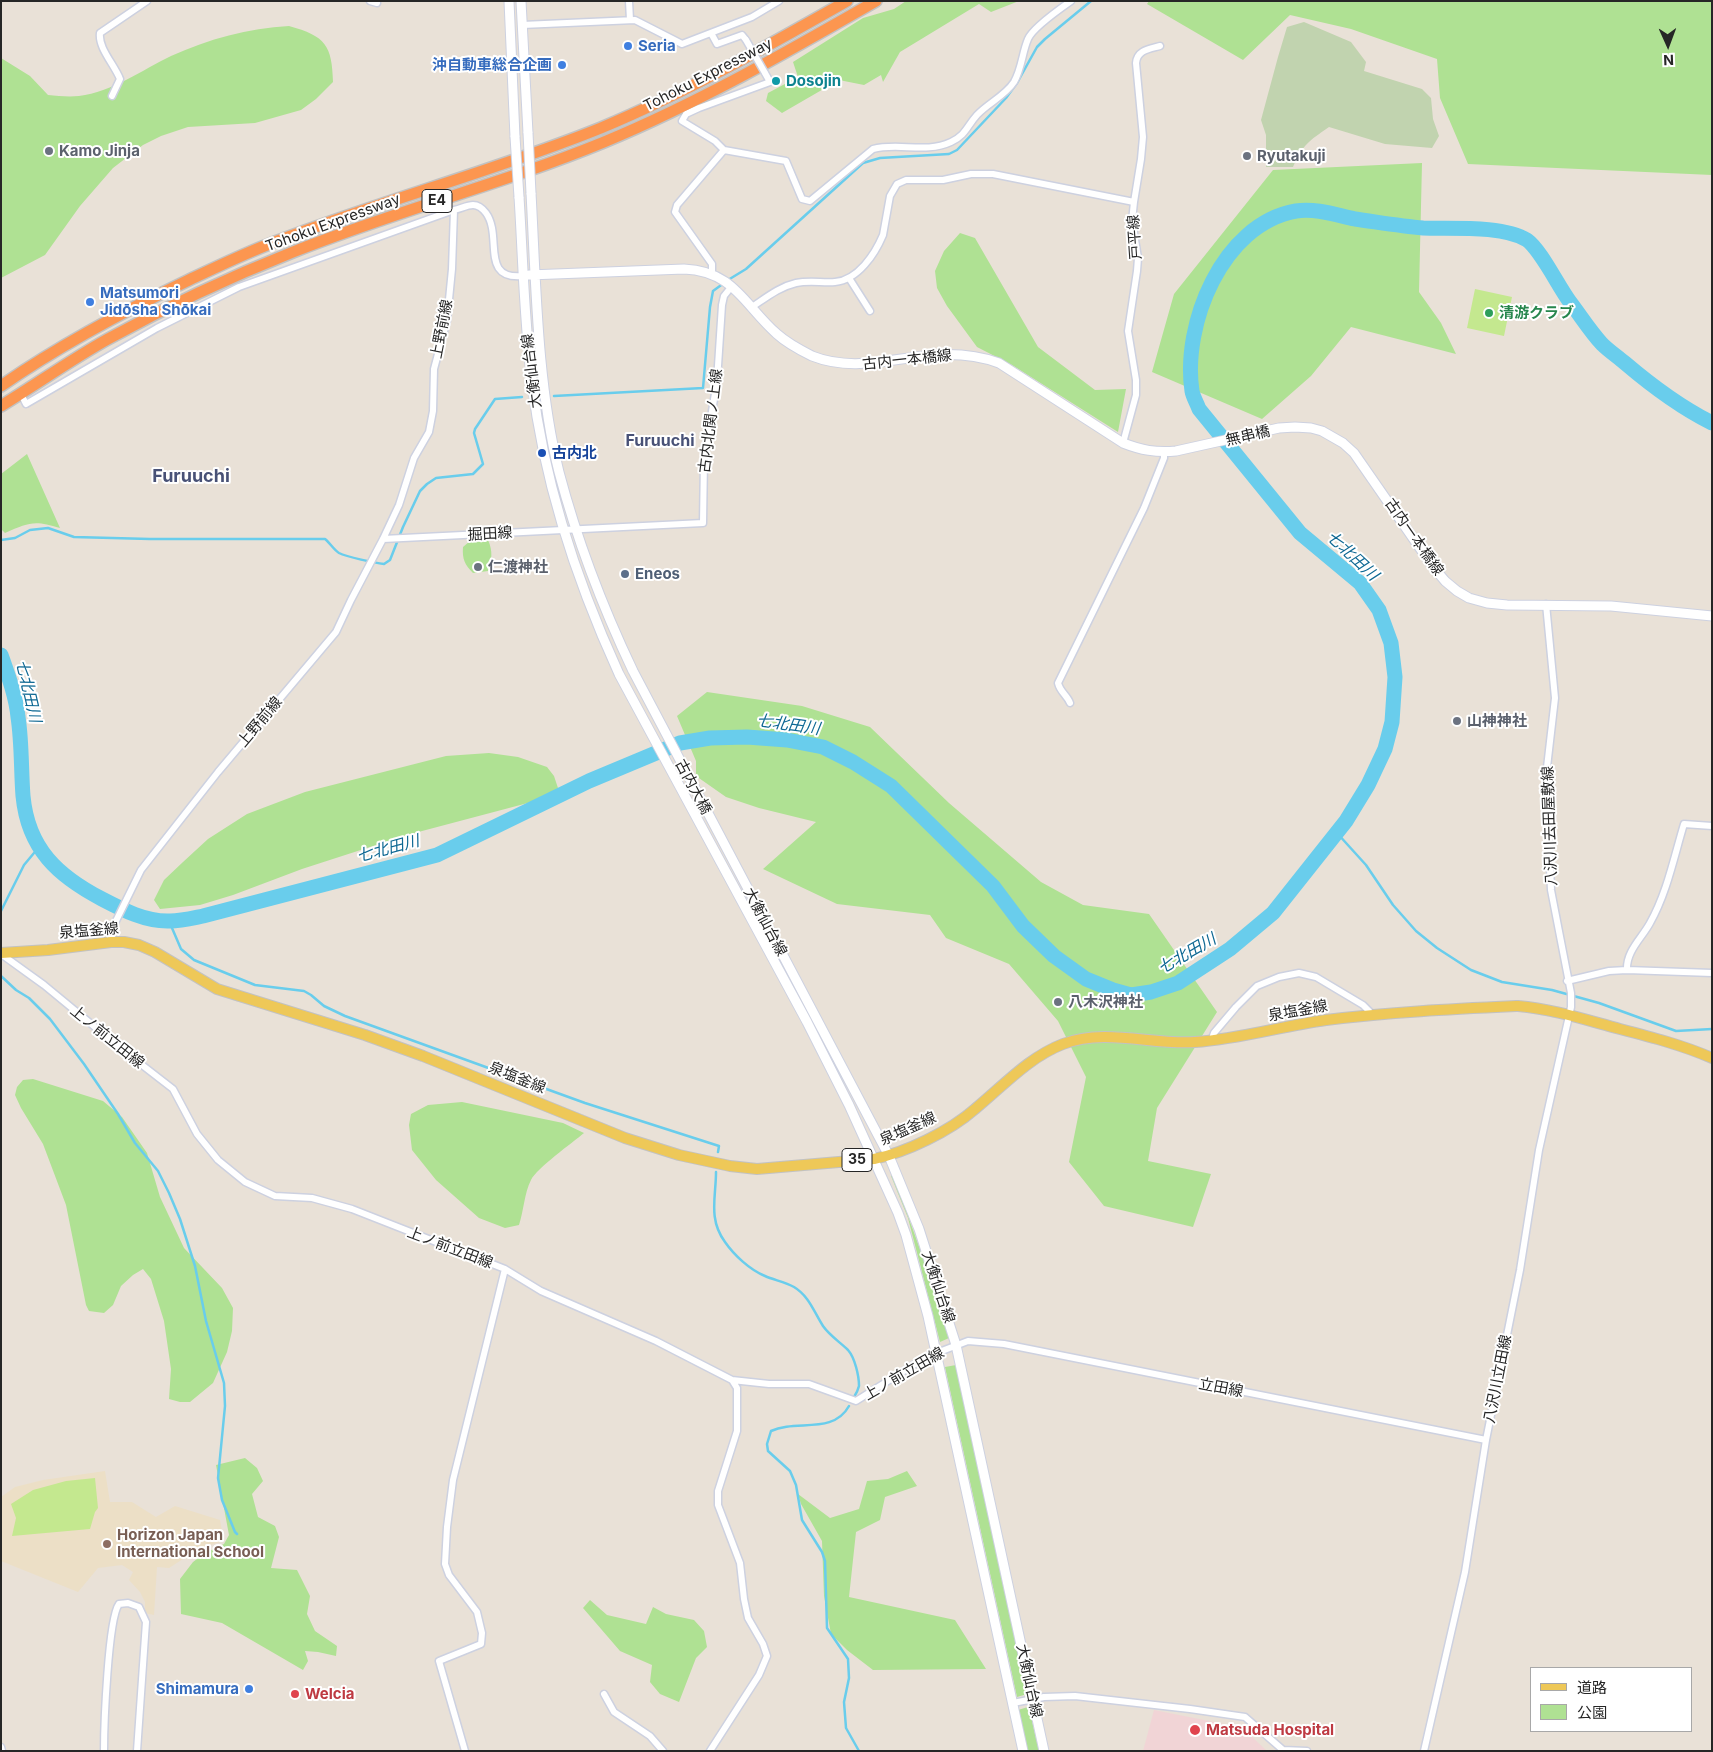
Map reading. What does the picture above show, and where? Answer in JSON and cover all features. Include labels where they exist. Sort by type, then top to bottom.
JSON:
[{"type":"highway","name":"Tohoku Expressway","points":[[1,386],[86,332],[144,301],[208,271],[280,240],[343,217],[600,128],[686,90],[846,1]]},
{"type":"highway","name":"Tohoku Expressway","points":[[1,406],[107,339],[228,279],[332,237],[560,159],[647,123],[690,103],[779,56],[876,1]]},
{"type":"main road","name":"大衡仙台線","points":[[509,1],[528,346],[532,384],[549,478],[564,530],[594,617],[619,674],[644,721]]},
{"type":"main road","name":"大衡仙台線","points":[[521,1],[530,193],[540,345],[548,409],[559,471],[577,529],[614,632],[655,716]]},
{"type":"main road","name":"古内一本橋線","points":[[524,276],[535,274],[694,269],[712,274],[727,282],[787,342],[806,353],[828,361],[860,365],[924,356],[963,355],[993,361],[1004,366],[1123,443],[1142,450],[1164,452],[1209,444]]},
{"type":"main road","name":"古内一本橋線","points":[[1288,428],[1316,429],[1344,443],[1370,474],[1431,564],[1457,591],[1469,598],[1487,603],[1507,605],[1611,606],[1712,616]]},
{"type":"main road","name":"無串橋","points":[[1209,444],[1288,428]]},
{"type":"main road","points":[[638,710],[649,704]]},
{"type":"main road","name":"古内大橋","points":[[655,716],[731,859]]},
{"type":"main road","name":"古内大橋","points":[[644,721],[718,859]]},
{"type":"main road","name":"大衡仙台線","points":[[718,859],[807,1022],[849,1104],[889,1190],[906,1235],[936,1352],[1023,1751]]},
{"type":"main road","name":"大衡仙台線","points":[[731,859],[889,1156],[919,1229],[956,1345],[1044,1751]]},
{"type":"main road","name":"泉塩釜線","points":[[1,954],[111,942],[124,942],[139,946],[155,952],[217,989],[365,1034],[625,1138],[679,1155],[730,1166],[757,1169],[874,1159],[889,1156],[920,1143],[966,1116],[1020,1070],[1043,1054],[1063,1044],[1080,1040],[1110,1037],[1164,1042],[1211,1040],[1245,1036],[1324,1021],[1373,1015],[1518,1006],[1570,1011],[1712,1058]]},
{"type":"street","points":[[112,96],[120,79],[99,39],[100,33],[147,1]]},
{"type":"street","points":[[370,1],[377,3]]},
{"type":"street","points":[[629,1],[630,20]]},
{"type":"street","points":[[522,25],[635,20],[682,44],[752,17],[778,1]]},
{"type":"street","points":[[711,34],[717,44],[742,35],[770,82],[699,108],[686,114],[682,121],[715,141],[724,150],[786,161],[802,199],[810,201],[873,149],[888,146],[918,149],[935,148],[952,142],[964,134],[984,106],[1003,94],[1013,83],[1022,66],[1028,36],[1057,10],[1071,1]]},
{"type":"street","name":"戸平線","points":[[1123,443],[1136,395],[1135,372],[1128,331],[1138,258],[1132,222],[1143,137],[1136,56],[1148,49],[1160,46]]},
{"type":"street","points":[[712,274],[712,264],[675,212],[677,205],[724,150]]},
{"type":"street","points":[[752,307],[777,289],[786,286],[803,282],[838,282],[849,278],[864,265],[877,248],[884,235],[888,203],[893,188],[902,181],[944,180],[971,174],[987,174],[1134,202]]},
{"type":"street","points":[[22,396],[26,404],[157,328],[239,287],[454,210],[474,205],[483,209],[491,220],[495,260],[502,274],[524,276]]},
{"type":"street","name":"上野前線","points":[[111,942],[113,926],[140,870],[218,772],[336,632],[383,539],[399,504],[414,458],[429,432],[433,411],[434,369],[447,320],[452,269],[454,210]]},
{"type":"street","points":[[849,278],[870,311]]},
{"type":"street","name":"古内北関ノ上線","points":[[577,529],[704,523],[704,460],[717,381],[722,304],[727,282]]},
{"type":"street","points":[[1070,703],[1068,698],[1059,689],[1058,683],[1144,508],[1164,458],[1164,452]]},
{"type":"street","name":"掘田線","points":[[383,539],[577,529]]},
{"type":"street","name":"八沢川去田屋敷線","points":[[1546,604],[1555,698],[1546,776],[1551,890],[1564,955],[1570,1011]]},
{"type":"street","points":[[1627,970],[1626,962],[1651,922],[1666,886],[1684,824],[1712,826]]},
{"type":"street","name":"上ノ前立田線","points":[[1,954],[44,985],[173,1089],[197,1134],[218,1160],[245,1182],[275,1196],[312,1198],[352,1209],[505,1269],[541,1290],[656,1340],[732,1380],[769,1384],[810,1384],[856,1401],[936,1352],[956,1345]]},
{"type":"street","points":[[1568,983],[1609,971],[1712,973]]},
{"type":"street","points":[[1211,1040],[1214,1033],[1236,1007],[1257,986],[1279,977],[1299,973],[1316,977],[1329,984],[1363,1005],[1373,1015]]},
{"type":"street","name":"八沢川立田線","points":[[1424,1751],[1465,1572],[1486,1440],[1520,1270],[1539,1150],[1570,1011]]},
{"type":"street","points":[[465,1751],[439,1661],[481,1644],[482,1632],[477,1612],[449,1575],[445,1564],[447,1527],[453,1480],[505,1269]]},
{"type":"street","name":"立田線","points":[[956,1345],[968,1341],[1004,1344],[1486,1440]]},
{"type":"street","points":[[710,1751],[760,1675],[767,1656],[764,1644],[748,1618],[740,1563],[718,1505],[718,1491],[737,1431],[737,1388],[732,1380]]},
{"type":"street","points":[[104,1751],[111,1635],[117,1607],[120,1604],[128,1603],[139,1608],[146,1622],[137,1751]]},
{"type":"street","points":[[604,1694],[614,1712],[650,1736],[663,1751]]},
{"type":"street","points":[[1013,1703],[1033,1699],[1075,1696],[1245,1717],[1283,1750],[1307,1751]]},
{"type":"shaded area","name":"Horizon Japan International School","points":[[105,1471],[110,1502],[132,1502],[156,1517],[175,1506],[220,1520],[224,1541],[200,1548],[169,1568],[157,1567],[154,1615],[145,1613],[145,1602],[140,1592],[129,1580],[133,1572],[122,1565],[98,1568],[78,1592],[1,1561],[1,1497],[15,1487],[43,1480]]},
{"type":"shaded area","name":"Matsuda Hospital","points":[[1154,1710],[1234,1726],[1250,1735],[1267,1751],[1143,1751]]},
{"type":"green space","points":[[906,1],[1019,1],[991,12],[979,4],[900,52],[883,82],[881,75],[864,85],[839,80],[782,113],[766,101],[768,93],[798,77],[793,62],[863,18],[894,9]]},
{"type":"green space","points":[[1149,1],[1712,1],[1712,175],[1468,164],[1440,98],[1437,59],[1351,29],[1290,15],[1243,60],[1147,4]]},
{"type":"green space","points":[[1304,22],[1351,42],[1366,62],[1364,71],[1422,89],[1431,98],[1433,119],[1439,136],[1432,148],[1385,144],[1329,127],[1307,144],[1293,167],[1266,167],[1266,135],[1261,120],[1287,27]]},
{"type":"green space","points":[[289,26],[319,39],[324,44],[331,59],[333,82],[316,99],[301,110],[255,123],[188,127],[161,136],[143,145],[113,168],[80,206],[45,255],[1,278],[1,58],[30,76],[48,95],[79,96],[91,94],[115,85],[171,56],[200,44],[244,32]]},
{"type":"green space","points":[[1422,163],[1419,292],[1441,323],[1456,354],[1351,327],[1311,376],[1262,419],[1152,372],[1174,294],[1273,170]]},
{"type":"green space","points":[[960,233],[975,238],[1038,347],[1095,390],[1126,389],[1118,432],[1012,365],[977,347],[947,306],[937,288],[935,271],[944,251]]},
{"type":"green space","name":"清游クラブ","points":[[1475,289],[1512,297],[1504,336],[1467,328]]},
{"type":"green space","points":[[27,454],[60,528],[32,523],[5,533],[1,529],[1,474]]},
{"type":"green space","points":[[488,540],[491,556],[488,571],[473,573],[465,562],[463,547],[470,541]]},
{"type":"green space","points":[[707,692],[802,706],[870,727],[949,803],[1041,882],[1083,905],[1149,914],[1217,1012],[1157,1108],[1148,1161],[1211,1174],[1193,1227],[1104,1206],[1069,1162],[1086,1077],[1058,1021],[1009,964],[946,938],[930,915],[837,904],[763,869],[816,822],[759,808],[726,797],[696,776],[696,761],[677,716]]},
{"type":"green space","points":[[489,753],[518,757],[547,767],[554,776],[559,791],[558,795],[407,835],[200,905],[160,909],[154,900],[164,880],[183,862],[208,839],[247,814],[305,792],[446,756]]},
{"type":"green space","points":[[33,1079],[103,1101],[122,1117],[147,1153],[160,1197],[184,1248],[222,1288],[233,1308],[232,1331],[227,1352],[213,1383],[190,1402],[169,1399],[171,1369],[164,1321],[151,1279],[143,1269],[121,1286],[113,1305],[104,1313],[89,1311],[86,1305],[66,1205],[43,1144],[15,1095],[17,1087],[23,1080]]},
{"type":"green space","points":[[462,1102],[563,1123],[584,1133],[547,1162],[531,1180],[519,1225],[505,1228],[479,1218],[436,1180],[412,1150],[409,1125],[411,1114],[428,1105]]},
{"type":"green space","points":[[893,1175],[939,1301],[949,1338],[940,1342],[908,1218],[891,1176]]},
{"type":"green space","points":[[956,1365],[1027,1694],[1017,1697],[945,1367]]},
{"type":"green space","points":[[245,1458],[257,1468],[263,1481],[252,1494],[258,1517],[275,1526],[279,1537],[271,1568],[297,1570],[310,1596],[307,1614],[315,1631],[337,1646],[336,1656],[305,1651],[308,1661],[303,1670],[222,1623],[181,1614],[180,1579],[193,1562],[205,1553],[224,1544],[229,1535],[216,1465]]},
{"type":"green space","points":[[907,1471],[917,1486],[885,1497],[880,1520],[856,1532],[849,1597],[955,1620],[986,1669],[873,1670],[847,1650],[831,1634],[824,1596],[822,1541],[801,1504],[798,1494],[830,1518],[859,1509],[867,1481],[888,1479]]},
{"type":"green space","points":[[95,1478],[98,1508],[90,1529],[12,1536],[16,1518],[11,1504],[33,1490],[66,1481]]},
{"type":"green space","points":[[590,1600],[607,1615],[646,1624],[653,1607],[666,1614],[694,1620],[704,1631],[707,1647],[696,1658],[679,1702],[660,1694],[650,1682],[652,1665],[620,1651],[583,1608]]},
{"type":"green space","points":[[1028,1707],[1039,1751],[1027,1751],[1018,1710]]},
{"type":"waterway","points":[[728,280],[746,269],[863,163],[880,158],[949,154],[957,150],[1006,98],[1017,83],[1037,47],[1091,1]]},
{"type":"waterway","name":"七北田川","points":[[1,655],[17,709],[26,815],[31,831],[39,846],[48,859],[72,881],[126,911],[152,920],[183,920],[203,916],[437,855],[589,781],[680,743],[710,738],[747,737],[787,740],[823,747],[853,762],[891,786],[993,886],[1023,926],[1054,956],[1086,979],[1131,995],[1151,992],[1178,983],[1230,949],[1273,913],[1346,821],[1368,785],[1385,749],[1392,722],[1395,677],[1391,643],[1379,610],[1360,583],[1300,533],[1199,409],[1193,393],[1191,365],[1194,337],[1201,308],[1213,281],[1228,256],[1247,235],[1270,220],[1303,210],[1423,228],[1491,230],[1517,235],[1527,240],[1538,252],[1570,302],[1602,344],[1667,396],[1712,423]]},
{"type":"waterway","points":[[554,396],[703,388],[713,291],[724,283]]},
{"type":"waterway","points":[[1,540],[15,538],[30,530],[48,528],[74,537],[325,539],[339,553],[361,560],[384,564],[390,560],[420,491],[436,478],[473,474],[483,464],[474,433],[495,399],[522,397]]},
{"type":"waterway","points":[[1337,833],[1366,865],[1393,905],[1416,931],[1437,948],[1471,970],[1502,982],[1552,990],[1599,1003],[1676,1031],[1712,1029]]},
{"type":"waterway","points":[[1,911],[24,865],[39,847]]},
{"type":"waterway","points":[[172,921],[172,928],[181,949],[194,960],[255,985],[304,991],[324,1006],[345,1016],[585,1103],[719,1146],[718,1152]]},
{"type":"waterway","points":[[1,976],[16,990],[29,998],[50,1019],[84,1064],[135,1143],[158,1171],[180,1219],[195,1266],[206,1321],[224,1383],[225,1406],[218,1478],[222,1500],[237,1534]]},
{"type":"waterway","points":[[716,1172],[714,1208],[716,1225],[725,1242],[748,1266],[765,1276],[794,1287],[804,1295],[826,1330],[848,1350],[855,1362],[859,1386],[854,1397]]},
{"type":"waterway","points":[[849,1406],[842,1415],[834,1420],[771,1431],[767,1444],[768,1451],[790,1471],[796,1485],[802,1520],[822,1552],[825,1561],[827,1628],[848,1659],[849,1678],[844,1702],[846,1728],[859,1751]]},
{"type":"place","name":"Seria","points":[[628,46]]},
{"type":"place","name":"沖自動車総合企画","points":[[562,65]]},
{"type":"place","name":"Dosojin","points":[[776,81]]},
{"type":"place","name":"Kamo Jinja","points":[[49,151]]},
{"type":"place","name":"Ryutakuji","points":[[1247,156]]},
{"type":"place","name":"Matsumori Jidōsha Shōkai","points":[[90,302]]},
{"type":"place","name":"清游クラブ","points":[[1489,313]]},
{"type":"place","name":"古内北","points":[[542,453]]},
{"type":"place","name":"仁渡神社","points":[[478,567]]},
{"type":"place","name":"Eneos","points":[[625,574]]},
{"type":"place","name":"山神神社","points":[[1457,721]]},
{"type":"place","name":"八木沢神社","points":[[1058,1002]]},
{"type":"place","name":"Horizon Japan International School","points":[[107,1544]]},
{"type":"place","name":"Shimamura","points":[[249,1689]]},
{"type":"place","name":"Welcia","points":[[295,1694]]},
{"type":"place","name":"Matsuda Hospital","points":[[1195,1730]]},
{"type":"district","name":"Furuuchi","points":[[660,441]]},
{"type":"district","name":"Furuuchi","points":[[191,477]]}]
